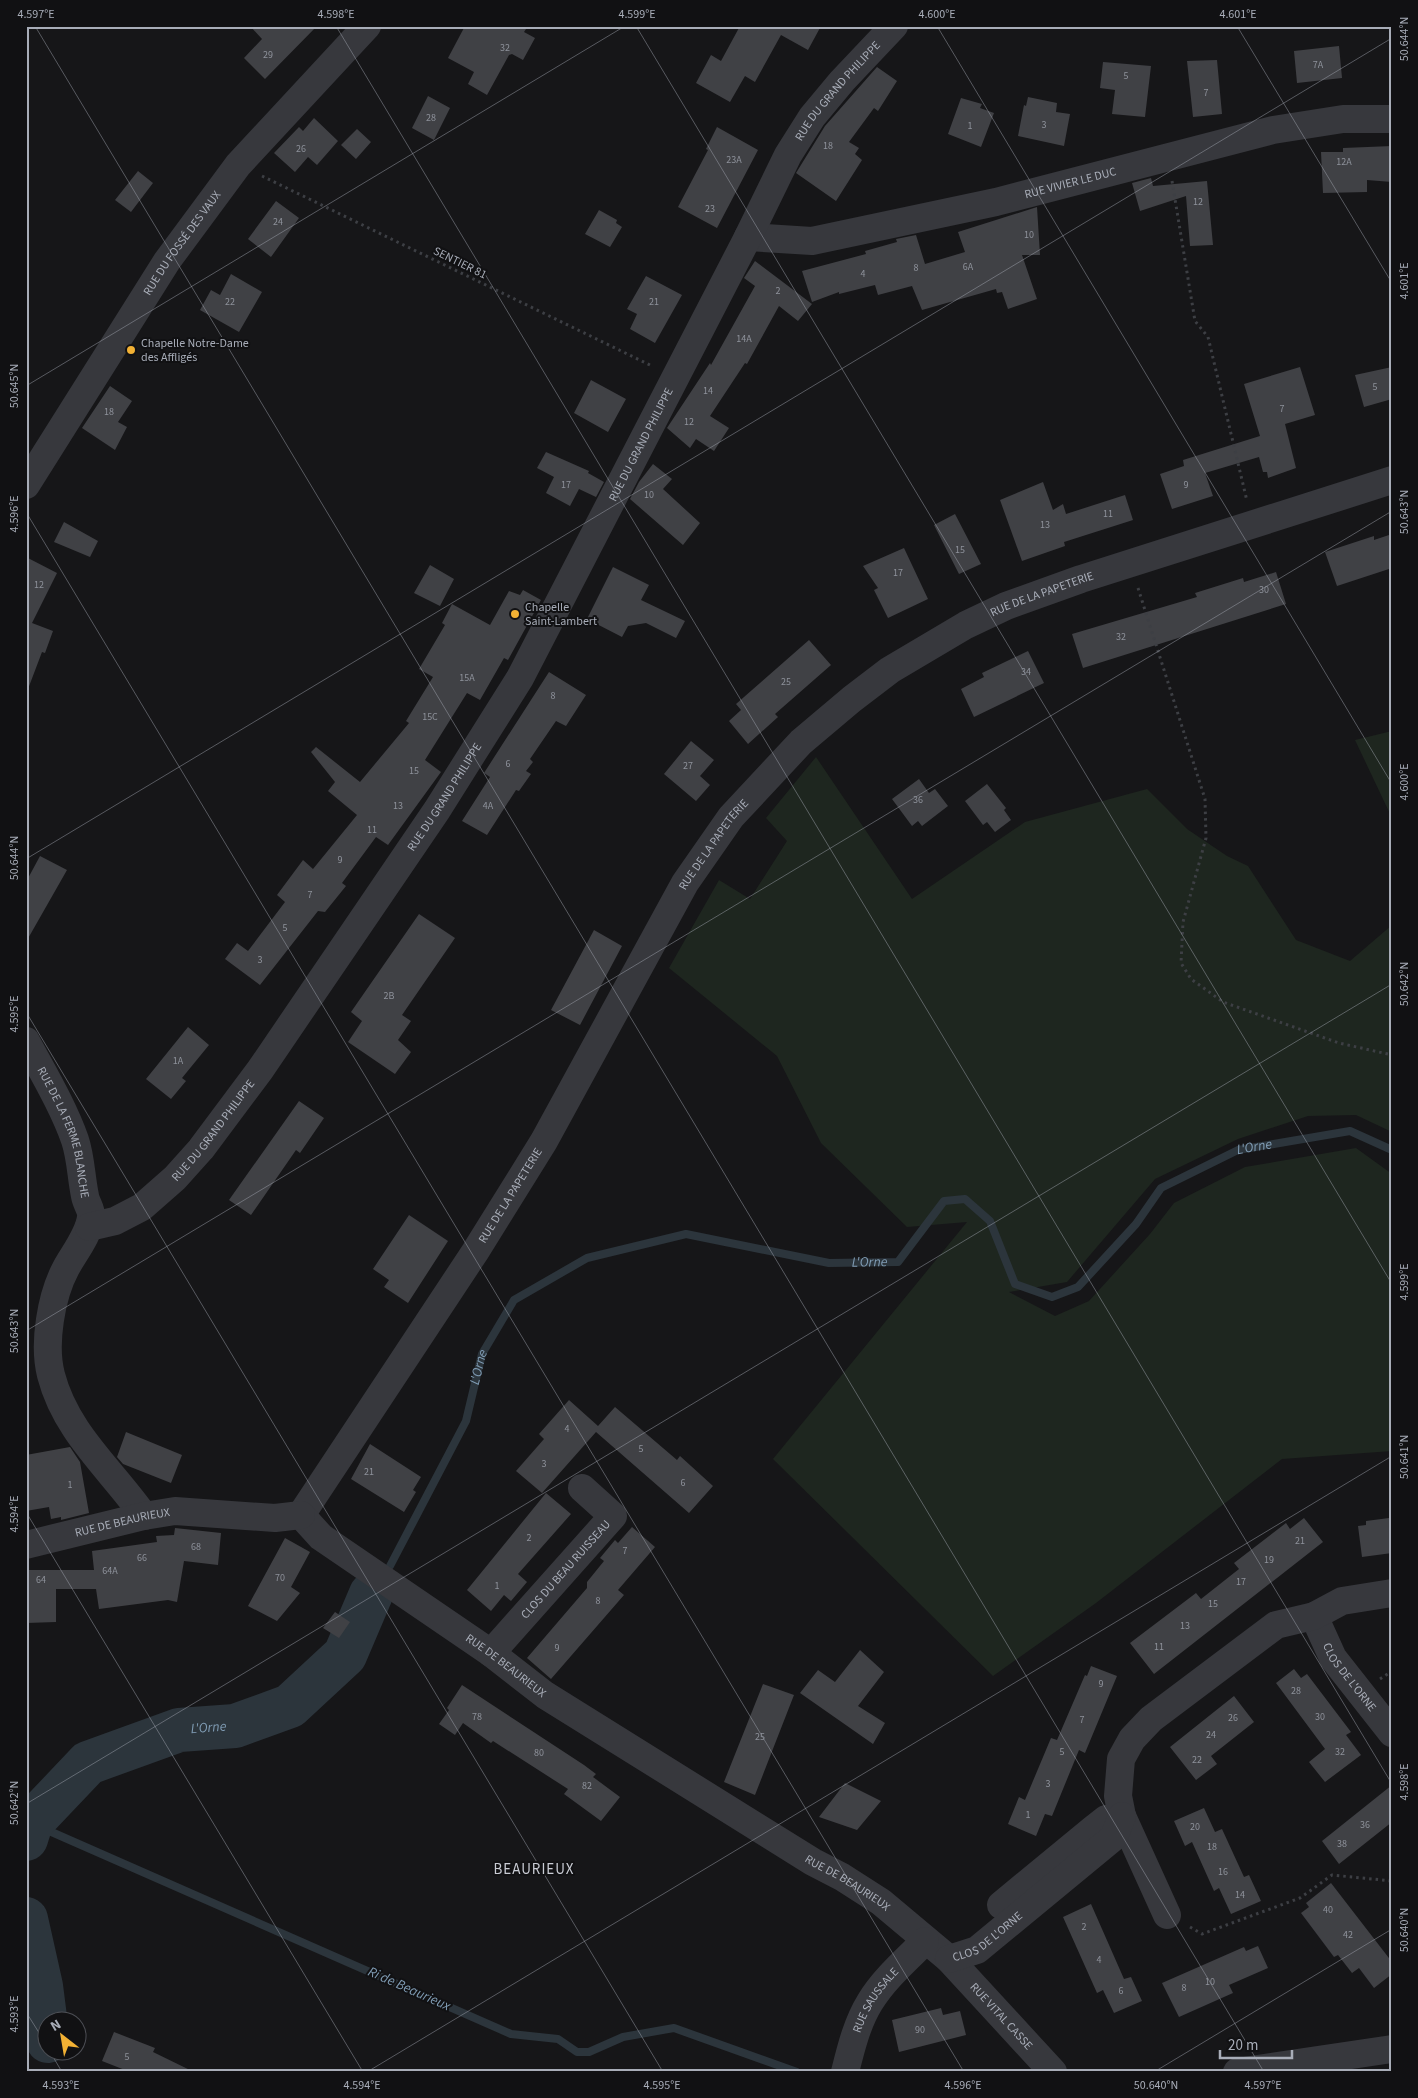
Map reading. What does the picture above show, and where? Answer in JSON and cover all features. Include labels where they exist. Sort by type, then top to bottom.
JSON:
[{"type":"street","name":"RUE DU FOSSÉ DES VAUX","points":[[26,485],[167,261],[238,165],[367,26]]},
{"type":"street","name":"RUE DU GRAND PHILIPPE","points":[[89,1227],[115,1221],[142,1207],[156,1196],[201,1149],[260,1070],[437,810],[520,678],[748,237],[788,155],[812,117],[894,26]]},
{"type":"street","name":"RUE VIVIER LE DUC","points":[[748,237],[812,241],[996,202],[1241,137],[1304,124],[1392,118]]},
{"type":"street","name":"RUE DE LA PAPETERIE","points":[[301,1515],[320,1490],[470,1260],[544,1141],[685,883],[732,817],[754,791],[822,723],[890,670],[935,643],[1006,606],[1392,480]]},
{"type":"street","name":"RUE DE LA FERME BLANCHE","points":[[26,1041],[75,1140],[85,1197],[92,1215],[89,1227]]},
{"type":"street","points":[[89,1227],[64,1271],[51,1312],[47,1351],[50,1374],[61,1405],[74,1429],[144,1516]]},
{"type":"street","name":"CLOS DU BEAU RUISSEAU","points":[[491,1653],[613,1516],[582,1488]]},
{"type":"street","name":"RUE DE BEAURIEUX","points":[[26,1545],[144,1516],[175,1511],[275,1518],[301,1515],[321,1537],[491,1653],[545,1694],[813,1862],[875,1898],[949,1960]]},
{"type":"street","points":[[1167,1915],[1122,1816],[1118,1796],[1121,1758],[1132,1739],[1151,1719],[1276,1625],[1314,1616],[1342,1600],[1392,1593]]},
{"type":"street","name":"CLOS DE L'ORNE","points":[[1314,1616],[1333,1658],[1392,1733]]},
{"type":"street","name":"CLOS DE L'ORNE","points":[[949,1960],[977,1950],[1114,1837],[1122,1816]]},
{"type":"street","name":"RUE SAUSSALE","points":[[845,2072],[857,2030],[870,2002],[887,1980],[925,1940]]},
{"type":"street","name":"RUE VITAL CASSE","points":[[949,1960],[1054,2072]]},
{"type":"street","points":[[1237,2072],[1392,2049]]},
{"type":"path","points":[[1168,156],[1194,321],[1208,336],[1253,524]]},
{"type":"path","name":"SENTIER 81","points":[[238,165],[675,378]]},
{"type":"path","points":[[1130,564],[1206,799],[1206,838],[1183,922],[1181,963],[1190,979],[1223,1002],[1339,1044],[1392,1055]]},
{"type":"path","points":[[1167,1915],[1202,1934],[1300,1898],[1332,1875],[1392,1881]]},
{"type":"shaded area","points":[[1392,731],[1392,818],[1355,740]]},
{"type":"shaded area","points":[[816,757],[912,899],[1025,822],[1147,789],[1187,829],[1227,856],[1248,866],[1296,940],[1350,961],[1392,925],[1392,1132],[1356,1115],[1308,1116],[1238,1139],[1155,1179],[1067,1282],[1009,1292],[1055,1316],[1089,1301],[1150,1234],[1174,1203],[1245,1167],[1356,1148],[1392,1174],[1392,1451],[1282,1459],[1096,1603],[993,1676],[773,1459],[967,1222],[907,1227],[821,1143],[777,1056],[669,968],[719,880],[750,899],[787,841],[766,818]]},
{"type":"building","points":[[250,26],[317,26],[265,79],[244,58],[262,39]]},
{"type":"building","points":[[465,26],[528,26],[524,32],[535,38],[523,60],[512,54],[509,55],[487,95],[468,84],[474,72],[448,58]]},
{"type":"building","points":[[740,26],[821,26],[808,50],[781,35],[755,82],[745,76],[730,102],[696,83],[711,55],[721,61]]},
{"type":"building","points":[[1339,46],[1342,78],[1297,83],[1294,51]]},
{"type":"building","points":[[1217,60],[1222,114],[1193,117],[1187,61]]},
{"type":"building","points":[[1103,62],[1151,66],[1145,117],[1112,114],[1115,90],[1100,88]]},
{"type":"building","points":[[877,67],[897,81],[878,111],[874,108],[849,142],[859,148],[855,154],[862,160],[836,201],[796,173],[825,126]]},
{"type":"building","points":[[428,96],[450,108],[434,140],[412,128]]},
{"type":"building","points":[[1028,97],[1057,103],[1056,112],[1070,114],[1064,146],[1018,136],[1024,105],[1026,106]]},
{"type":"building","points":[[961,98],[982,104],[980,108],[994,113],[981,147],[948,134]]},
{"type":"building","points":[[314,118],[338,141],[317,165],[308,157],[295,172],[274,153],[299,127],[303,131]]},
{"type":"building","points":[[717,127],[758,150],[717,228],[678,207],[708,150],[706,149]]},
{"type":"building","points":[[357,129],[371,142],[356,159],[341,145]]},
{"type":"building","points":[[1392,146],[1392,182],[1367,180],[1367,192],[1323,193],[1321,152],[1343,152],[1343,148]]},
{"type":"building","points":[[138,171],[153,183],[131,212],[115,200]]},
{"type":"building","points":[[1151,178],[1153,186],[1207,181],[1213,245],[1190,246],[1186,196],[1140,211],[1132,183]]},
{"type":"building","points":[[276,201],[299,218],[271,257],[248,239]]},
{"type":"building","points":[[1037,207],[1040,255],[1022,255],[1037,299],[1008,309],[1002,292],[997,293],[996,289],[922,310],[912,286],[878,295],[875,285],[839,294],[839,292],[812,302],[802,271],[866,254],[865,251],[897,242],[896,239],[916,235],[925,264],[965,252],[958,232]]},
{"type":"building","points":[[599,210],[617,220],[616,223],[622,227],[610,247],[585,234]]},
{"type":"building","points":[[755,261],[812,304],[798,321],[779,306],[747,364],[745,363],[710,416],[729,428],[714,451],[696,439],[690,448],[667,428],[710,363],[711,365],[755,286],[744,278]]},
{"type":"building","points":[[231,274],[262,292],[239,332],[200,310],[211,290],[220,295]]},
{"type":"building","points":[[646,276],[682,295],[655,343],[630,329],[637,314],[627,309]]},
{"type":"building","points":[[1300,367],[1315,415],[1285,424],[1296,468],[1268,478],[1267,472],[1263,472],[1259,457],[1205,473],[1213,496],[1172,509],[1160,474],[1184,466],[1183,460],[1260,436],[1244,384]]},
{"type":"building","points":[[1392,367],[1392,399],[1364,407],[1355,375]]},
{"type":"building","points":[[591,380],[626,399],[608,432],[574,413]]},
{"type":"building","points":[[110,386],[132,401],[118,422],[127,427],[115,450],[82,428]]},
{"type":"building","points":[[546,452],[589,471],[588,473],[604,482],[596,497],[579,489],[570,506],[546,493],[554,477],[537,468]]},
{"type":"building","points":[[653,464],[672,479],[663,489],[700,523],[683,545],[630,499],[639,482]]},
{"type":"building","points":[[1043,482],[1053,510],[1063,504],[1066,514],[1125,495],[1133,520],[1064,542],[1065,546],[1022,561],[1000,500]]},
{"type":"building","points":[[955,514],[981,564],[959,574],[934,525]]},
{"type":"building","points":[[64,522],[98,541],[90,557],[54,542]]},
{"type":"building","points":[[1392,534],[1392,568],[1337,586],[1325,552],[1374,536],[1374,540]]},
{"type":"building","points":[[904,548],[928,599],[888,618],[874,590],[878,588],[863,566]]},
{"type":"building","points":[[26,557],[57,573],[32,623],[53,631],[45,653],[42,652],[28,689],[26,689]]},
{"type":"building","points":[[430,565],[454,579],[440,606],[414,593]]},
{"type":"building","points":[[613,567],[649,585],[641,600],[685,621],[676,638],[646,623],[628,626],[622,637],[587,619]]},
{"type":"building","points":[[1276,572],[1286,604],[1083,668],[1072,634],[1197,597],[1195,593],[1243,578],[1244,582]]},
{"type":"building","points":[[523,590],[541,600],[508,660],[504,658],[480,700],[467,693],[425,760],[441,772],[388,845],[376,837],[342,883],[346,886],[325,912],[318,911],[260,985],[225,959],[237,943],[248,951],[285,902],[277,895],[303,860],[313,869],[357,815],[328,791],[335,782],[311,752],[316,747],[360,782],[409,723],[406,721],[433,677],[419,669],[445,625],[442,623],[452,604],[490,625],[509,591],[520,595]]},
{"type":"building","points":[[809,640],[831,665],[775,714],[778,717],[748,744],[729,721],[741,710],[736,704]]},
{"type":"building","points":[[1028,651],[1044,683],[974,717],[961,689],[984,677],[982,673]]},
{"type":"building","points":[[549,672],[586,695],[566,726],[556,721],[530,759],[533,762],[526,771],[531,774],[519,791],[516,790],[487,835],[462,821],[490,777],[484,773]]},
{"type":"building","points":[[691,741],[714,760],[700,776],[710,785],[696,801],[664,774]]},
{"type":"building","points":[[919,779],[929,793],[935,789],[948,806],[922,826],[918,821],[912,826],[892,799]]},
{"type":"building","points":[[987,784],[1006,808],[1004,810],[1011,820],[995,832],[987,822],[983,825],[965,801]]},
{"type":"building","points":[[40,856],[67,870],[26,942],[26,882]]},
{"type":"building","points":[[419,914],[455,938],[402,1015],[411,1021],[398,1040],[411,1052],[395,1074],[348,1042],[362,1021],[351,1012]]},
{"type":"building","points":[[594,930],[622,946],[580,1025],[551,1010]]},
{"type":"building","points":[[188,1027],[209,1045],[182,1078],[186,1081],[171,1099],[146,1079]]},
{"type":"building","points":[[299,1101],[324,1118],[300,1153],[296,1150],[251,1215],[229,1200]]},
{"type":"building","points":[[409,1215],[448,1241],[408,1303],[384,1287],[389,1280],[373,1269]]},
{"type":"building","points":[[569,1400],[598,1426],[615,1407],[677,1460],[680,1456],[713,1486],[689,1513],[596,1432],[542,1493],[516,1471],[544,1439],[539,1434]]},
{"type":"building","points":[[126,1432],[182,1455],[171,1483],[123,1464],[117,1457]]},
{"type":"building","points":[[370,1444],[421,1477],[413,1490],[416,1492],[404,1512],[351,1479]]},
{"type":"building","points":[[70,1447],[80,1462],[89,1513],[61,1520],[61,1517],[51,1519],[49,1507],[26,1511],[26,1455]]},
{"type":"building","points":[[546,1493],[571,1514],[518,1574],[527,1582],[511,1601],[504,1595],[491,1611],[467,1590]]},
{"type":"building","points":[[1304,1518],[1323,1542],[1154,1674],[1130,1643],[1196,1593],[1201,1599],[1239,1569],[1234,1563],[1286,1523],[1290,1529]]},
{"type":"building","points":[[1389,1518],[1389,1522],[1392,1522],[1392,1553],[1362,1557],[1358,1526],[1366,1525],[1366,1521]]},
{"type":"building","points":[[632,1527],[655,1547],[618,1590],[624,1595],[551,1679],[527,1658],[587,1588],[587,1582],[604,1561],[600,1558],[615,1540],[618,1543]]},
{"type":"building","points":[[175,1528],[221,1533],[218,1565],[184,1561],[177,1602],[168,1600],[99,1609],[96,1589],[56,1589],[56,1622],[26,1623],[26,1570],[94,1570],[92,1551],[157,1542],[156,1536],[174,1535]]},
{"type":"building","points":[[285,1538],[310,1552],[291,1587],[300,1593],[277,1621],[248,1606]]},
{"type":"building","points":[[335,1612],[350,1622],[339,1638],[323,1628]]},
{"type":"building","points":[[860,1650],[884,1672],[858,1706],[885,1723],[873,1744],[800,1693],[818,1670],[835,1682]]},
{"type":"building","points":[[1091,1666],[1117,1676],[1085,1753],[1079,1750],[1052,1816],[1045,1814],[1036,1836],[1008,1824],[1019,1797],[1025,1800],[1051,1738],[1057,1740],[1085,1675],[1087,1676]]},
{"type":"building","points":[[1294,1669],[1301,1678],[1307,1674],[1351,1732],[1346,1735],[1361,1755],[1325,1782],[1309,1762],[1325,1749],[1276,1683]]},
{"type":"building","points":[[763,1684],[794,1695],[755,1795],[724,1782]]},
{"type":"building","points":[[462,1685],[584,1765],[596,1774],[593,1777],[620,1797],[601,1821],[564,1794],[568,1789],[493,1741],[491,1743],[463,1723],[455,1735],[439,1724],[449,1710],[447,1708]]},
{"type":"building","points":[[1234,1696],[1254,1722],[1211,1756],[1217,1764],[1196,1780],[1170,1747]]},
{"type":"building","points":[[845,1783],[881,1801],[857,1830],[819,1817]]},
{"type":"building","points":[[1392,1785],[1392,1822],[1339,1864],[1322,1841]]},
{"type":"building","points":[[1204,1808],[1215,1832],[1222,1829],[1244,1877],[1249,1875],[1261,1901],[1231,1914],[1219,1888],[1214,1891],[1192,1842],[1185,1846],[1174,1821]]},
{"type":"building","points":[[1331,1883],[1392,1962],[1392,1974],[1374,1988],[1359,1968],[1352,1973],[1338,1955],[1334,1957],[1301,1913],[1309,1907],[1306,1903]]},
{"type":"building","points":[[1091,1904],[1124,1979],[1131,1977],[1142,2001],[1114,2013],[1103,1990],[1097,1993],[1063,1917]]},
{"type":"building","points":[[1258,1946],[1268,1968],[1229,1985],[1233,1993],[1179,2017],[1162,1983],[1244,1947],[1246,1951]]},
{"type":"building","points":[[941,2008],[943,2015],[960,2011],[966,2035],[899,2052],[892,2020]]},
{"type":"building","points":[[114,2032],[155,2048],[153,2052],[194,2072],[130,2072],[102,2061]]},
{"type":"waterway","name":"L'Orne","points":[[390,1566],[466,1421],[482,1354],[514,1300],[587,1258],[686,1234],[829,1263],[898,1262],[944,1201],[965,1199],[990,1221],[1015,1284],[1052,1297],[1078,1287],[1136,1224],[1161,1188],[1238,1150],[1350,1131],[1392,1150]]},
{"type":"waterway","name":"L'Orne","points":[[26,1839],[31,1823],[88,1763],[179,1730],[235,1726],[290,1706],[345,1655],[371,1594]]},
{"type":"waterway","name":"Ri de Beaurieux","points":[[31,1823],[511,2034],[558,2039],[577,2052],[589,2052],[623,2037],[674,2028],[797,2072]]},
{"type":"waterway","name":"L'Orne","points":[[26,1919],[41,1986],[44,2010]]},
{"type":"place","name":"Chapelle Notre-Dame des Affligés","points":[[131,350]]},
{"type":"place","name":"Chapelle Saint-Lambert","points":[[515,614]]},
{"type":"district","name":"BEAURIEUX","points":[[534,1869]]}]
